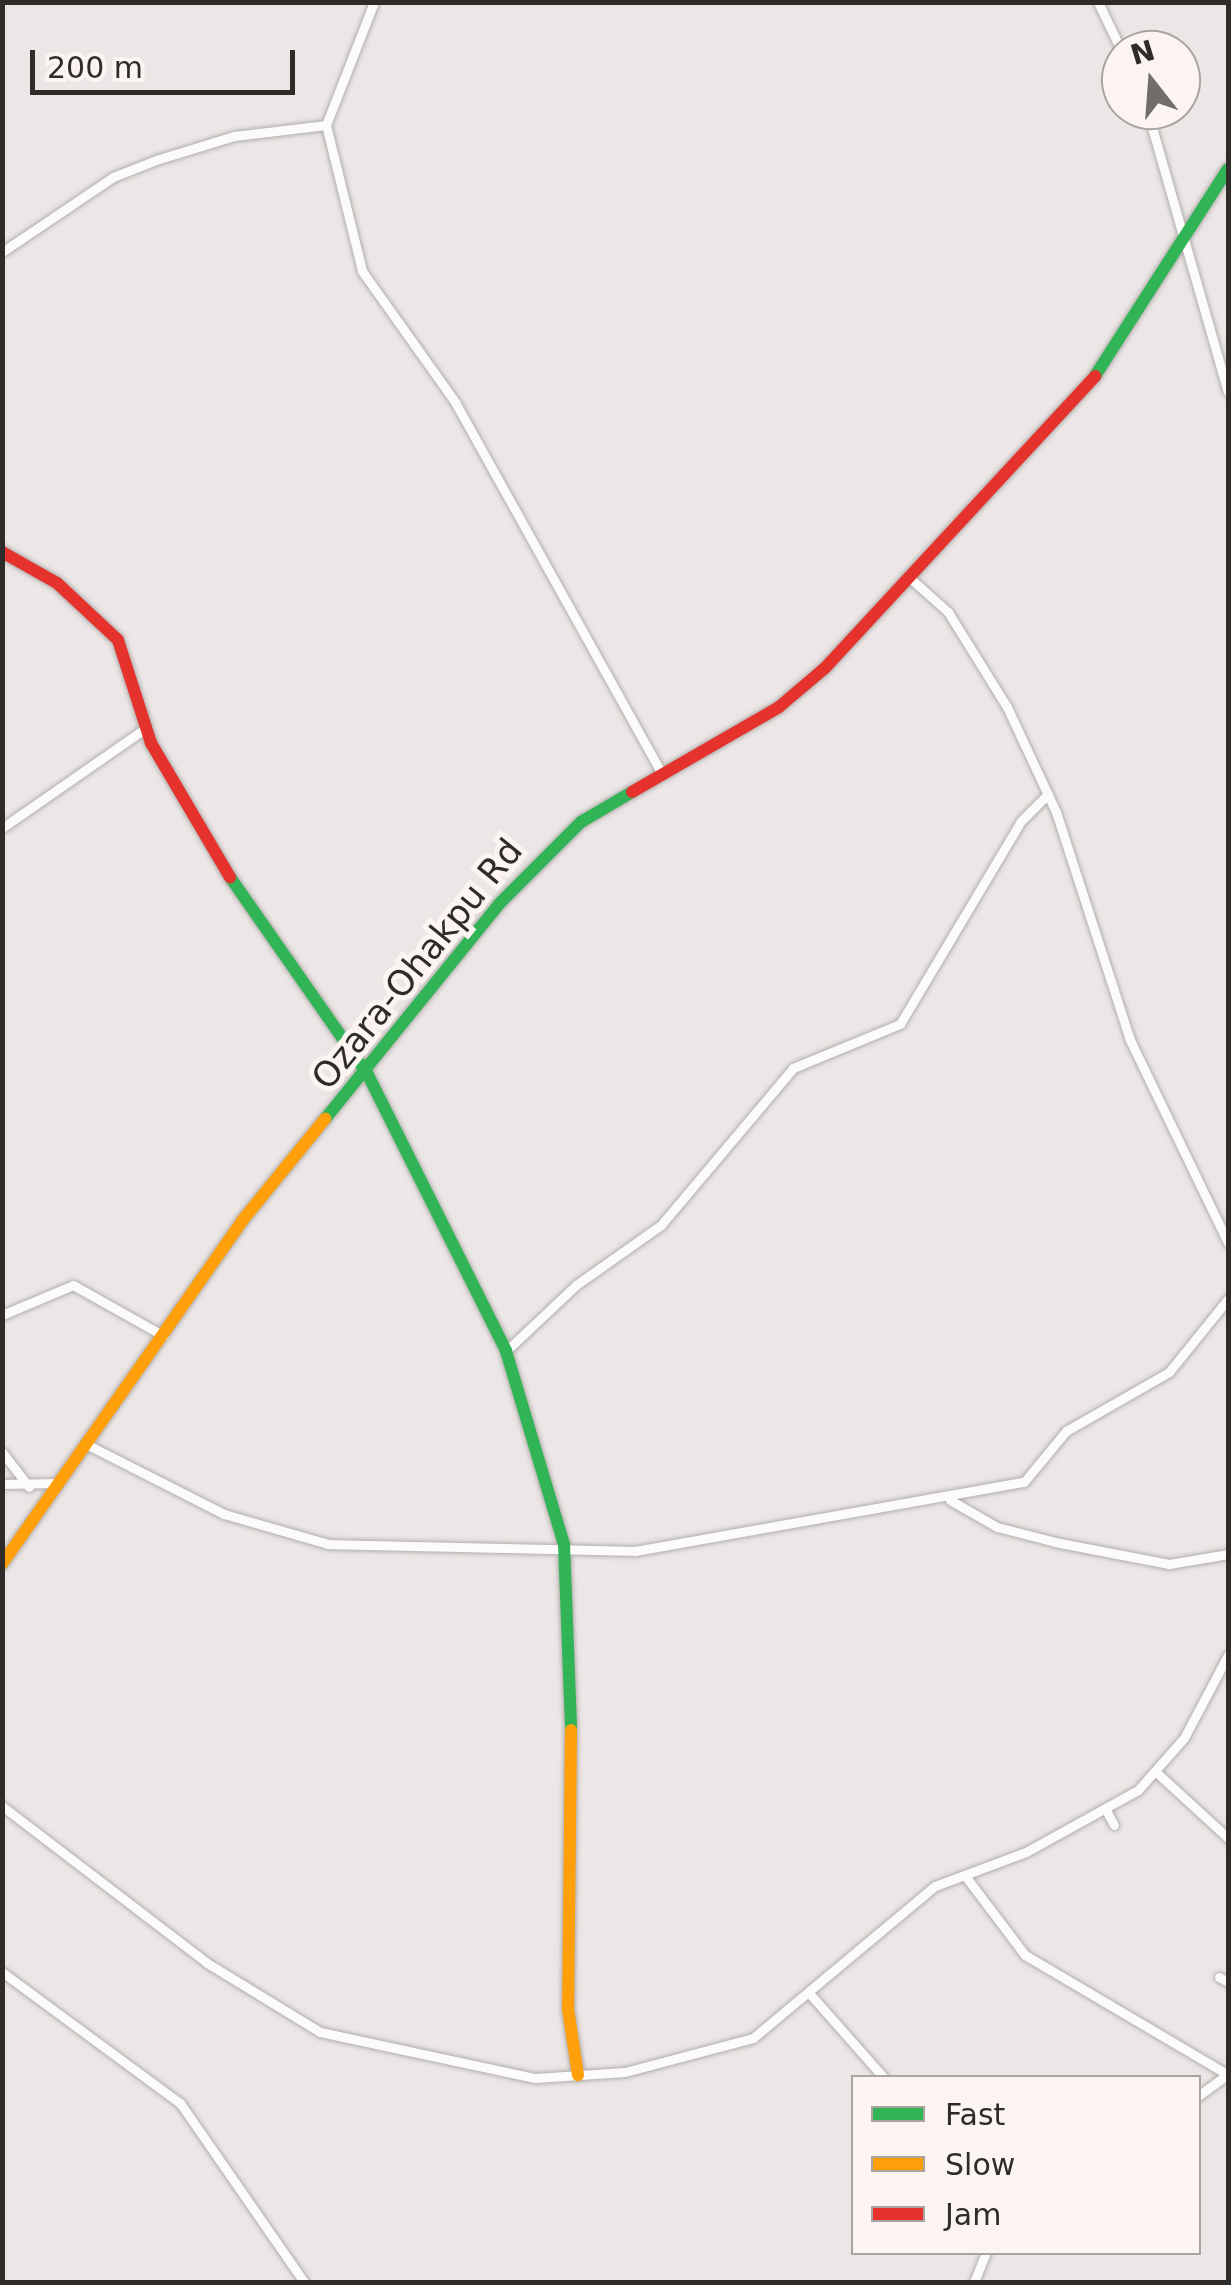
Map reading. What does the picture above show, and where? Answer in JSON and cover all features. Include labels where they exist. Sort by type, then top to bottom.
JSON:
[{"type":"main road","name":"Ozara-Ohakpu Rd","points":[[2,1564],[242,1221],[368,1075],[545,854],[662,774],[779,707],[911,579],[1087,388],[1188,237],[1228,169]]},
{"type":"main road","points":[[2,552],[57,583],[118,640],[146,728],[210,848],[368,1075],[506,1352],[564,1544],[572,1634],[568,2009],[578,2075]]},
{"type":"street","points":[[374,2],[326,125],[362,271],[455,402],[662,774]]},
{"type":"street","points":[[1098,2],[1111,30]]},
{"type":"street","points":[[2,252],[113,177],[156,160],[234,136],[326,125]]},
{"type":"street","points":[[1153,130],[1188,237],[1228,392]]},
{"type":"street","points":[[911,579],[948,612],[1048,794],[1130,1040],[1228,1242]]},
{"type":"street","points":[[2,828],[146,728]]},
{"type":"street","points":[[506,1352],[576,1285],[662,1225],[793,1068],[900,1024],[1021,821],[1048,794]]},
{"type":"street","points":[[2,1315],[73,1285],[164,1336]]},
{"type":"street","points":[[86,1444],[224,1514],[328,1544],[564,1544],[635,1551],[950,1500],[1038,1474],[1066,1431],[1169,1372],[1228,1299]]},
{"type":"street","points":[[2,1452],[30,1487]]},
{"type":"street","points":[[2,1484],[30,1487],[56,1483]]},
{"type":"street","points":[[950,1500],[997,1527],[1060,1544],[1169,1564],[1228,1554]]},
{"type":"street","points":[[2,1806],[290,2018],[535,2078],[578,2075],[708,2056],[753,2038],[810,1994],[902,1908],[1106,1810],[1156,1772],[1228,1655]]},
{"type":"street","points":[[1156,1772],[1228,1838]]},
{"type":"street","points":[[1106,1810],[1114,1825]]},
{"type":"street","points":[[966,1876],[1025,1955],[1228,2074],[1201,2094]]},
{"type":"street","points":[[2,1972],[180,2103],[304,2282]]},
{"type":"street","points":[[810,1994],[881,2075]]},
{"type":"street","points":[[974,2282],[985,2255]]},
{"type":"traffic: fast","points":[[1095,376],[1228,169]]},
{"type":"traffic: fast","points":[[325,1119],[501,902],[581,822],[632,792]]},
{"type":"traffic: fast","points":[[230,877],[368,1075],[506,1351],[564,1544],[571,1730]]},
{"type":"traffic: slow","points":[[2,1564],[242,1221],[325,1119]]},
{"type":"traffic: slow","points":[[571,1730],[568,2009],[578,2075]]},
{"type":"traffic: jam","points":[[632,792],[779,707],[825,668],[1095,376]]},
{"type":"traffic: jam","points":[[2,552],[57,583],[118,640],[151,743],[230,877]]}]
